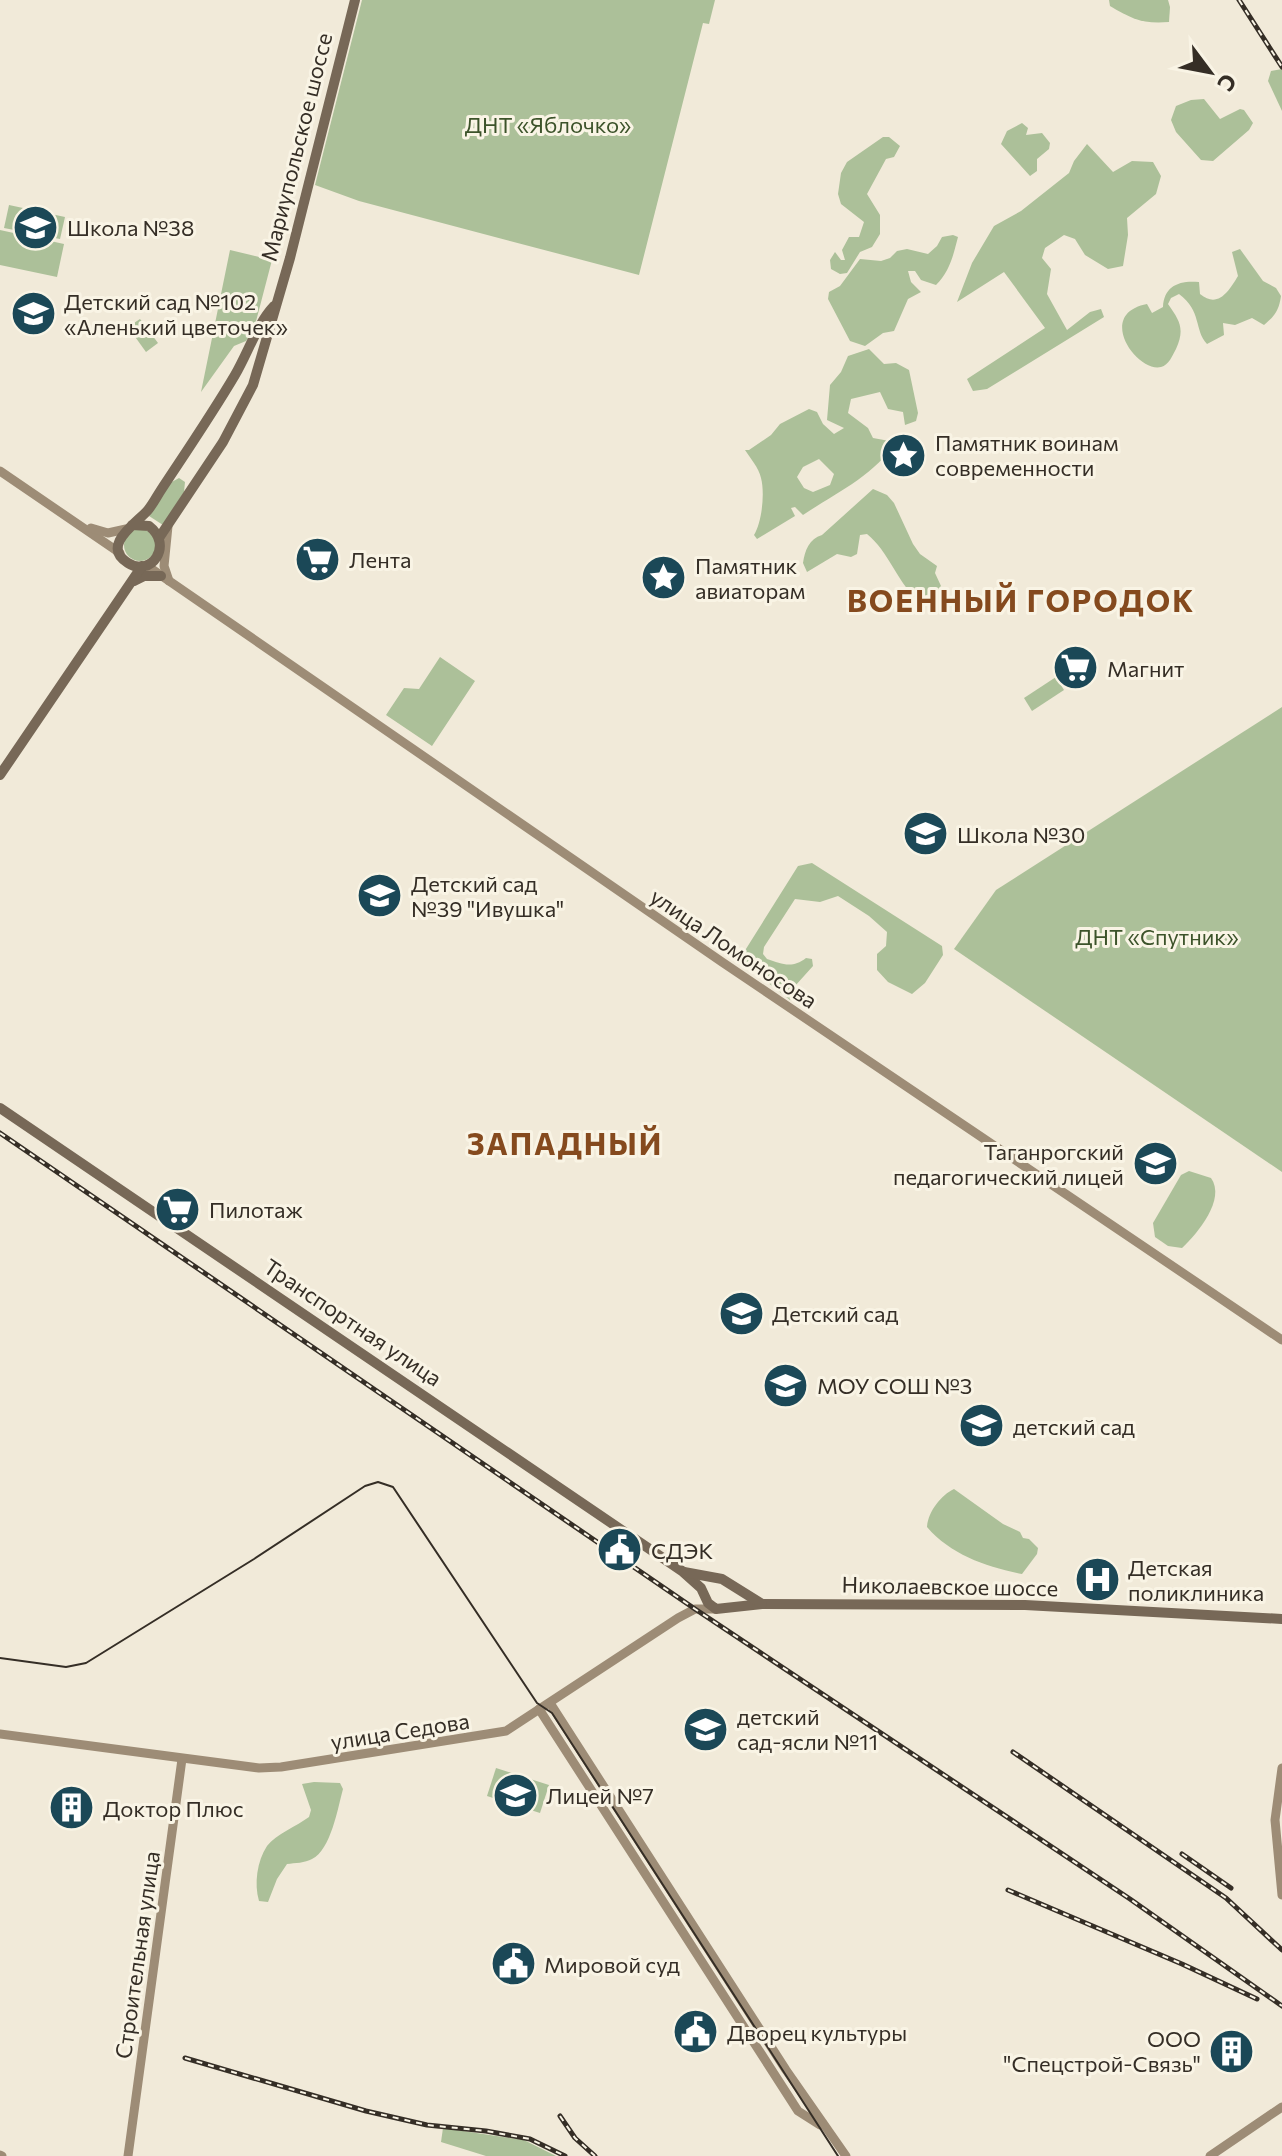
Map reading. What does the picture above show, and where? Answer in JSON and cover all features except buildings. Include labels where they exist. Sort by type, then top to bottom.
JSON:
[{"type":"main road","name":"Мариупольское шоссе","points":[[159,538],[223,442],[247,399],[263,355],[290,258],[355,0]]},
{"type":"main road","name":"Мариупольское шоссе","points":[[129,527],[148,510],[234,376],[275,304]]},
{"type":"main road","points":[[0,775],[117,605],[132,582],[144,566],[157,556],[161,545],[149,526],[129,527],[120,539],[128,581],[117,605]]},
{"type":"main road","points":[[124,558],[144,566]]},
{"type":"main road","points":[[132,582],[144,576],[165,578]]},
{"type":"main road","name":"Транспортная улица","points":[[0,1108],[682,1571]]},
{"type":"main road","points":[[682,1571],[726,1581],[762,1604]]},
{"type":"main road","points":[[682,1571],[705,1593],[708,1603],[719,1609],[730,1605],[735,1597],[733,1587],[726,1581],[714,1580],[705,1593]]},
{"type":"main road","name":"Николаевское шоссе","points":[[719,1609],[762,1604],[1025,1605],[1282,1619]]},
{"type":"street","points":[[0,471],[124,558]]},
{"type":"street","points":[[70,518],[102,533],[116,533],[129,527]]},
{"type":"street","points":[[165,578],[168,525]]},
{"type":"street","name":"улица Ломоносова","points":[[144,566],[1282,1340]]},
{"type":"street","name":"улица Седова","points":[[0,1734],[259,1768],[500,1733],[695,1609],[705,1593]]},
{"type":"street","points":[[695,1609],[719,1609]]},
{"type":"street","points":[[550,1703],[786,2070],[846,2156]]},
{"type":"street","points":[[539,1709],[798,2111],[827,2128]]},
{"type":"street","name":"Строительная улица","points":[[128,2156],[182,1759]]},
{"type":"street","points":[[1282,1768],[1275,1820],[1282,1895]]},
{"type":"street","points":[[1210,2156],[1282,2107]]},
{"type":"green space","name":"ДНТ «Яблочко»","points":[[362,0],[715,0],[709,24],[703,23],[639,275],[359,201],[315,185]]},
{"type":"green space","points":[[1109,0],[1168,0],[1169,22],[1131,17],[1110,6]]},
{"type":"green space","points":[[1282,69],[1282,111],[1268,81],[1271,71]]},
{"type":"green space","points":[[1204,99],[1220,119],[1240,109],[1253,123],[1213,161],[1201,160],[1176,132],[1171,120],[1176,106]]},
{"type":"green space","points":[[1022,123],[1028,128],[1026,135],[1042,133],[1050,143],[1049,149],[1037,159],[1037,171],[1030,176],[1001,144],[1007,131]]},
{"type":"green space","points":[[883,137],[889,137],[900,146],[894,157],[886,159],[867,194],[880,215],[880,234],[872,247],[860,252],[847,273],[840,274],[831,269],[830,260],[835,252],[841,260],[845,260],[842,250],[849,237],[859,237],[864,222],[841,204],[838,194],[841,173],[847,162]]},
{"type":"green space","points":[[1087,144],[1113,172],[1132,161],[1153,162],[1161,176],[1156,194],[1127,218],[1128,235],[1123,266],[1108,269],[1085,255],[1075,239],[1064,235],[1045,248],[1042,258],[1051,269],[1047,294],[1067,330],[1090,312],[1101,309],[1104,317],[987,389],[973,391],[967,379],[1045,328],[1004,272],[957,302],[972,263],[994,226],[1021,211],[1069,173]]},
{"type":"green space","points":[[9,205],[65,217],[60,239],[4,228]]},
{"type":"green space","points":[[0,230],[64,244],[57,277],[0,265]]},
{"type":"green space","points":[[942,237],[958,237],[953,257],[936,285],[921,280],[915,271],[908,271],[911,282],[921,292],[908,299],[894,331],[883,333],[865,346],[850,341],[828,299],[829,292],[840,286],[860,259],[881,261],[907,249],[928,254]]},
{"type":"green space","points":[[1240,249],[1263,281],[1276,288],[1281,296],[1278,309],[1271,319],[1264,325],[1252,318],[1235,325],[1223,323],[1224,335],[1207,344],[1200,333],[1195,314],[1179,294],[1171,298],[1168,304],[1181,330],[1172,357],[1161,367],[1141,361],[1126,342],[1122,330],[1124,319],[1132,310],[1147,304],[1152,313],[1163,307],[1170,289],[1185,282],[1199,282],[1200,294],[1212,300],[1218,299],[1238,276],[1232,252]]},
{"type":"green space","points":[[230,250],[272,260],[254,329],[246,341],[234,346],[201,392]]},
{"type":"green space","points":[[140,319],[158,343],[146,352],[128,327]]},
{"type":"green space","points":[[869,349],[884,364],[896,363],[909,370],[918,413],[916,421],[905,425],[903,412],[888,409],[880,392],[851,399],[848,413],[868,428],[873,438],[895,442],[887,454],[854,483],[803,515],[795,507],[791,508],[795,516],[757,539],[754,535],[761,515],[762,484],[745,450],[771,435],[780,424],[809,409],[817,412],[823,424],[834,434],[844,428],[827,420],[830,385],[841,372],[848,356]],"holes":[[[819,459],[834,474],[830,485],[813,492],[804,488],[797,477],[803,467]]]},
{"type":"green space","points":[[179,478],[185,482],[184,492],[163,525],[149,516],[170,483]]},
{"type":"green space","points":[[873,489],[887,495],[894,503],[913,544],[920,554],[937,566],[935,573],[941,586],[934,593],[916,598],[867,534],[860,535],[857,554],[851,557],[837,554],[807,572],[803,563],[811,542]]},
{"type":"green space","points":[[140,529],[151,534],[156,545],[151,556],[140,561],[129,556],[124,545],[129,534]]},
{"type":"green space","points":[[440,657],[475,681],[432,746],[386,715],[404,688],[419,689]]},
{"type":"green space","points":[[1056,677],[1064,690],[1032,711],[1024,698]]},
{"type":"green space","name":"ДНТ «Спутник»","points":[[1282,707],[1282,1172],[954,949],[996,890]]},
{"type":"green space","points":[[812,863],[942,946],[943,955],[925,983],[912,994],[888,982],[877,970],[877,954],[886,946],[887,932],[838,896],[820,902],[795,899],[764,947],[763,954],[767,959],[782,964],[812,959],[813,966],[795,986],[797,996],[810,1003],[790,1000],[739,960],[798,866]]},
{"type":"green space","points":[[1189,1171],[1211,1178],[1215,1186],[1213,1205],[1202,1225],[1182,1248],[1168,1246],[1155,1237],[1153,1223],[1181,1175]]},
{"type":"green space","points":[[954,1489],[1003,1524],[1020,1532],[1023,1538],[1029,1539],[1038,1548],[1022,1574],[970,1558],[947,1545],[927,1527],[936,1505]]},
{"type":"green space","points":[[496,1768],[549,1785],[540,1813],[487,1796]]},
{"type":"green space","points":[[340,1783],[343,1789],[329,1838],[312,1859],[287,1864],[268,1902],[259,1901],[257,1873],[264,1852],[276,1838],[309,1817],[311,1810],[302,1784]]},
{"type":"green space","points":[[443,2128],[524,2140],[556,2156],[486,2156],[441,2142]]},
{"type":"tram line","points":[[0,1658],[66,1667],[86,1663],[365,1486],[378,1482],[393,1487],[537,1703],[552,1713],[838,2156]]},
{"type":"railway","points":[[1239,0],[1282,67]]},
{"type":"railway","points":[[0,1133],[695,1609],[1130,1899],[1282,2006]]},
{"type":"railway","points":[[1013,1752],[1226,1898],[1282,1950]]},
{"type":"railway","points":[[1182,1854],[1231,1888]]},
{"type":"railway","points":[[1008,1890],[1257,1999]]},
{"type":"railway","points":[[185,2058],[366,2111],[427,2125],[530,2139],[565,2156]]},
{"type":"railway","points":[[560,2116],[575,2138],[595,2156]]},
{"type":"place","name":"Школа №38","points":[[36,227]]},
{"type":"place","name":"Детский сад №102 «Аленький цветочек»","points":[[33,314]]},
{"type":"place","name":"Памятник воинам современности","points":[[904,455]]},
{"type":"place","name":"Лента","points":[[318,559]]},
{"type":"place","name":"Памятник авиаторам","points":[[664,578]]},
{"type":"place","name":"Магнит","points":[[1076,668]]},
{"type":"place","name":"Школа №30","points":[[926,834]]},
{"type":"place","name":"Детский сад №39 \"Ивушка\"","points":[[380,896]]},
{"type":"place","name":"Таганрогский педагогический лицей","points":[[1155,1164]]},
{"type":"place","name":"Пилотаж","points":[[178,1209]]},
{"type":"place","name":"Детский сад","points":[[741,1313]]},
{"type":"place","name":"МОУ СОШ №3","points":[[786,1385]]},
{"type":"place","name":"детский сад","points":[[982,1426]]},
{"type":"place","name":"СДЭК","points":[[620,1550]]},
{"type":"place","name":"Детская поликлиника","points":[[1097,1580]]},
{"type":"place","name":"детский сад-ясли №11","points":[[706,1729]]},
{"type":"place","name":"Лицей №7","points":[[515,1795]]},
{"type":"place","name":"Доктор Плюс","points":[[72,1808]]},
{"type":"place","name":"Мировой суд","points":[[513,1964]]},
{"type":"place","name":"Дворец культуры","points":[[696,2032]]},
{"type":"place","name":"ООО \"Спецстрой-Связь\"","points":[[1232,2051]]},
{"type":"district","name":"ВОЕННЫЙ ГОРОДОК","points":[[1021,599]]},
{"type":"district","name":"ЗАПАДНЫЙ","points":[[565,1142]]}]
